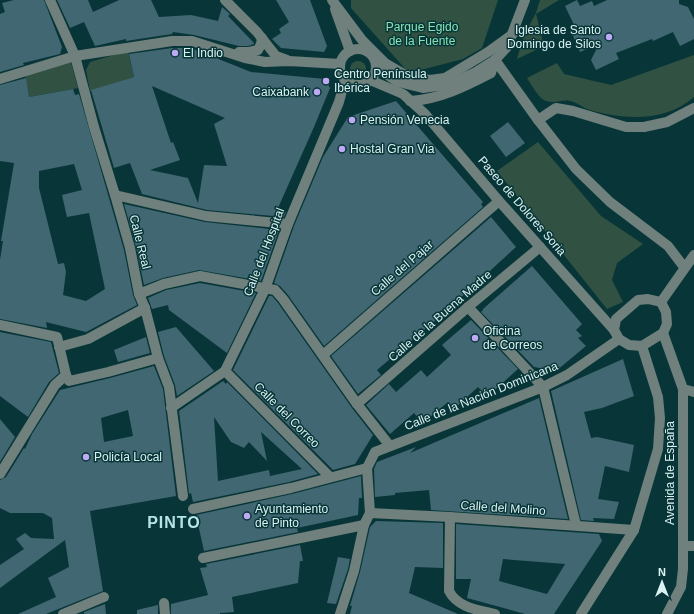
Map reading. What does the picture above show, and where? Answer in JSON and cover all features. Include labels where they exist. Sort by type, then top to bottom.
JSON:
[{"type":"street","name":"Calle Real","points":[[50,0],[75,56],[94,127],[130,248],[139,294],[145,308],[158,358],[169,387],[183,496]]},
{"type":"street","points":[[225,0],[262,38],[276,56],[289,61]]},
{"type":"street","points":[[332,0],[362,40],[385,63],[409,77],[430,80],[445,78],[488,52],[513,34]]},
{"type":"street","points":[[332,0],[350,51]]},
{"type":"street","points":[[376,67],[373,77],[366,84],[355,85],[349,84],[339,70],[345,54],[356,49],[368,52],[372,56],[376,67],[398,82],[423,88],[451,84],[476,72],[495,60],[506,47],[513,34],[525,0]]},
{"type":"street","points":[[225,51],[250,52],[258,50],[262,38]]},
{"type":"street","points":[[0,79],[75,56],[179,41],[192,41],[245,58],[265,62],[289,61],[340,64]]},
{"type":"street","points":[[410,101],[421,100],[468,85],[491,73],[495,60]]},
{"type":"street","points":[[495,60],[538,120],[576,169],[610,202],[668,246],[684,267]]},
{"type":"street","name":"Calle del Hospital","points":[[171,408],[225,371],[265,289],[288,224],[339,102],[345,80]]},
{"type":"street","name":"Paseo de Dolores Soria","points":[[370,80],[402,94],[425,114],[499,201],[614,330]]},
{"type":"street","points":[[538,120],[556,108],[574,110],[626,127],[644,127],[667,122],[694,108]]},
{"type":"street","points":[[115,195],[206,216],[288,224]]},
{"type":"street","name":"Calle del Pajar","points":[[323,354],[499,201]]},
{"type":"street","name":"Calle de la Buena Madre","points":[[357,404],[468,307],[540,247]]},
{"type":"street","points":[[661,302],[684,267],[694,255]]},
{"type":"street","points":[[139,294],[164,284],[200,276],[276,290],[323,354],[357,404],[390,446]]},
{"type":"street","points":[[648,299],[661,302],[666,312],[667,324],[663,333],[642,346],[629,345],[619,340],[614,330],[616,318],[638,300],[648,299]]},
{"type":"street","points":[[468,307],[543,387],[576,525]]},
{"type":"street","points":[[59,347],[88,339],[145,308]]},
{"type":"street","points":[[0,325],[57,337],[68,378]]},
{"type":"street","name":"Avenida de España","points":[[663,333],[683,389],[683,569],[681,587],[667,614]]},
{"type":"street","name":"Calle de la Nación Dominicana","points":[[367,468],[376,452],[543,387],[567,375],[619,340]]},
{"type":"street","name":"Avenida de España","points":[[581,614],[634,530],[658,449],[660,418],[658,397],[642,346]]},
{"type":"street","points":[[0,474],[55,385],[68,378],[108,372],[158,358]]},
{"type":"street","name":"Calle del Correo","points":[[225,371],[330,477]]},
{"type":"street","points":[[683,389],[694,392]]},
{"type":"street","points":[[193,509],[291,488],[367,468],[370,513],[364,525],[354,572],[340,614]]},
{"type":"street","name":"Calle del Molino","points":[[370,513],[576,525],[634,530]]},
{"type":"street","points":[[450,517],[450,591],[454,599],[467,611],[495,614]]},
{"type":"street","points":[[203,558],[364,525]]},
{"type":"street","points":[[683,546],[694,546]]},
{"type":"street","points":[[63,614],[104,597]]},
{"type":"street","points":[[164,603],[165,614]]},
{"type":"green space","name":"Parque Egido de la Fuente","points":[[351,0],[498,0],[482,48],[463,59],[409,73],[351,8]]},
{"type":"green space","points":[[540,0],[559,0],[536,14],[544,46],[517,59],[524,35],[536,13]]},
{"type":"green space","points":[[128,51],[134,77],[90,91],[86,70],[90,62]]},
{"type":"green space","points":[[694,55],[694,97],[671,111],[644,117],[617,116],[587,109],[573,102],[567,101],[546,101],[538,94],[527,78],[557,63],[564,74],[611,85]]},
{"type":"green space","points":[[358,61],[364,63],[366,69],[364,75],[358,77],[352,75],[350,69],[352,63]]},
{"type":"green space","points":[[71,62],[78,88],[29,97],[25,74]]},
{"type":"green space","points":[[538,142],[601,216],[643,244],[617,263],[612,280],[623,302],[607,309],[497,171]]},
{"type":"building","points":[[14,0],[44,0],[62,47],[60,54],[23,63],[24,65],[0,72],[0,14],[5,12],[2,3]]},
{"type":"building","points":[[57,0],[88,0],[93,12],[119,0],[151,0],[159,17],[191,15],[218,21],[222,7],[230,14],[228,16],[254,44],[239,46],[194,35],[173,32],[172,34],[126,41],[126,39],[95,46],[84,22],[70,28]]},
{"type":"building","points":[[276,0],[310,0],[327,46],[324,52],[281,48],[272,39],[281,33],[279,29],[289,22]]},
{"type":"building","name":"Iglesia de Santo Domingo de Silos","points":[[577,0],[580,6],[592,1],[594,6],[607,0],[679,0],[679,4],[688,7],[694,19],[694,39],[680,46],[673,32],[653,41],[652,39],[616,53],[619,59],[596,70],[591,60],[599,44],[580,52],[571,31],[576,29],[565,6]]},
{"type":"building","points":[[172,48],[191,48],[251,72],[325,79],[330,88],[278,208],[286,212],[284,217],[207,210],[142,194],[130,163],[114,168],[91,90],[134,77],[129,54]],"holes":[[[152,86],[225,118],[214,124],[227,166],[204,165],[198,203],[188,178],[150,170],[180,160],[173,142],[171,143]]]},
{"type":"building","points":[[26,78],[29,97],[73,89],[75,95],[79,94],[124,250],[133,295],[137,305],[86,332],[46,322],[47,328],[0,319],[0,260],[3,241],[1,241],[14,163],[0,161],[0,85]],"holes":[[[74,164],[82,190],[62,195],[67,217],[89,213],[105,289],[86,301],[63,295],[66,272],[64,263],[58,264],[39,188],[39,171]]]},
{"type":"building","points":[[396,101],[483,202],[481,204],[483,207],[324,346],[288,295],[280,286],[274,283],[294,226],[323,157],[348,117]]},
{"type":"building","points":[[508,122],[525,143],[506,157],[490,136]]},
{"type":"building","points":[[124,204],[205,222],[279,230],[261,281],[199,270],[163,278],[144,285],[136,247]]},
{"type":"building","points":[[491,217],[516,247],[443,314],[377,370],[381,375],[358,394],[331,356]]},
{"type":"building","points":[[532,266],[582,324],[576,330],[582,336],[578,338],[586,346],[556,371],[534,367],[481,312]]},
{"type":"building","points":[[200,283],[256,293],[227,353],[169,310],[168,305],[152,309],[148,298],[166,290]]},
{"type":"building","points":[[269,296],[272,296],[278,303],[352,408],[373,435],[355,464],[333,470],[233,370]]},
{"type":"building","points":[[471,320],[518,369],[487,397],[478,387],[454,409],[448,402],[423,423],[414,413],[390,434],[366,405],[389,384],[396,392],[421,370],[427,377],[451,355],[442,345]]},
{"type":"building","points":[[176,327],[214,371],[177,396],[175,385],[164,356],[158,332]]},
{"type":"building","points":[[0,332],[51,342],[59,373],[49,382],[28,417],[0,396]]},
{"type":"building","points":[[146,337],[150,353],[118,362],[114,350]]},
{"type":"building","points":[[623,359],[634,396],[602,408],[584,412],[591,438],[597,437],[634,445],[629,472],[605,466],[598,499],[619,502],[614,519],[593,518],[594,521],[581,520],[551,391]]},
{"type":"building","points":[[154,366],[163,389],[176,496],[90,511],[103,591],[46,614],[18,614],[56,597],[48,578],[69,567],[65,540],[0,588],[0,565],[24,549],[16,539],[25,533],[31,538],[54,539],[52,518],[43,513],[10,513],[0,508],[0,480],[6,477],[24,448],[25,449],[32,434],[60,390]],"holes":[[[128,410],[133,436],[104,442],[101,418]]]},
{"type":"building","points":[[223,381],[226,384],[227,382],[318,474],[289,482],[193,502],[191,493],[189,494],[179,411]],"holes":[[[214,417],[231,442],[244,448],[249,442],[267,461],[261,432],[302,469],[270,476],[269,470],[218,481]]]},
{"type":"building","points":[[539,398],[568,519],[431,510],[429,490],[395,493],[395,495],[375,497],[374,469],[377,462],[416,447],[410,453]]},
{"type":"building","points":[[0,419],[15,437],[0,462]]},
{"type":"building","points":[[361,476],[362,498],[359,498],[358,515],[297,528],[298,532],[204,551],[196,515],[292,494]]},
{"type":"building","points":[[376,521],[443,523],[443,568],[415,567],[409,593],[458,614],[350,614],[352,606],[350,606],[360,572],[370,527]]},
{"type":"building","points":[[456,524],[599,534],[602,541],[554,614],[525,614],[467,598],[471,579],[456,579]],"holes":[[[503,559],[565,564],[547,594],[499,581]]]},
{"type":"building","points":[[300,545],[303,561],[300,561],[298,583],[232,597],[234,612],[220,614],[171,614],[171,604],[208,595],[200,568],[207,567],[206,564]]},
{"type":"building","points":[[338,557],[350,559],[348,569],[336,604],[327,603]]},
{"type":"building","points":[[105,604],[106,614],[84,614],[84,612]]},
{"type":"building","points":[[158,605],[158,614],[137,614],[137,610]]},
{"type":"place","name":"Iglesia de Santo Domingo de Silos","points":[[609,37]]},
{"type":"place","name":"El Indio","points":[[175,53]]},
{"type":"place","name":"Centro Península Ibérica","points":[[326,81]]},
{"type":"place","name":"Caixabank","points":[[317,92]]},
{"type":"place","name":"Pensión Venecia","points":[[352,120]]},
{"type":"place","name":"Hostal Gran Via","points":[[342,149]]},
{"type":"place","name":"Oficina de Correos","points":[[475,338]]},
{"type":"place","name":"Policía Local","points":[[86,457]]},
{"type":"place","name":"Ayuntamiento de Pinto","points":[[247,516]]},
{"type":"district","name":"PINTO","points":[[174,522]]}]
